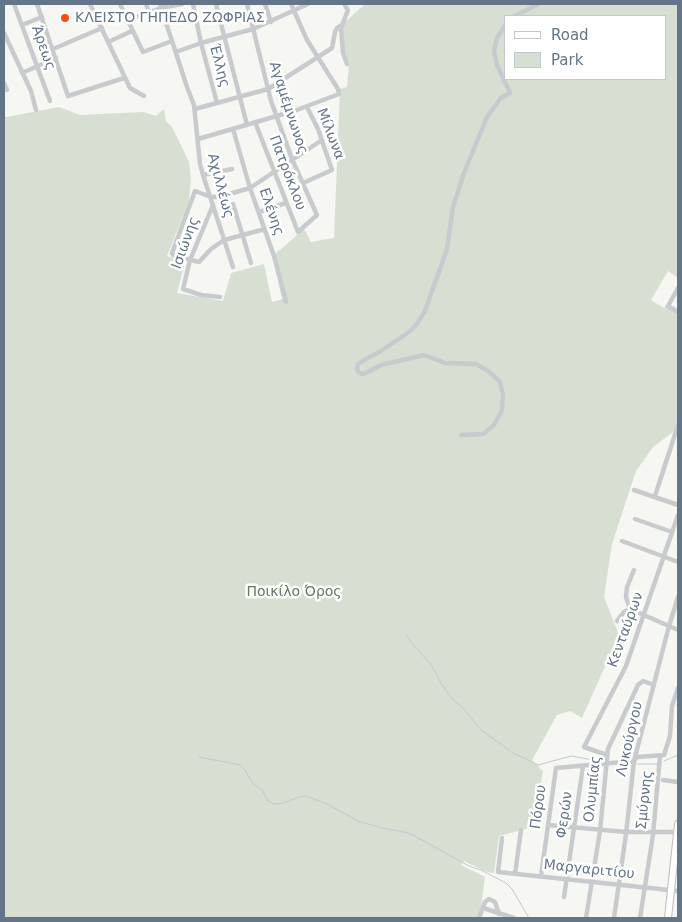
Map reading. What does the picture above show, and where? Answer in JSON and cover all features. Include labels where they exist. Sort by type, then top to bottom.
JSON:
[{"type":"street","name":"Άρεως","points":[[14,4],[50,101]]},
{"type":"street","points":[[37,4],[68,96],[124,78]]},
{"type":"street","points":[[90,4],[124,78],[130,88],[144,96]]},
{"type":"street","points":[[120,4],[143,52],[172,41]]},
{"type":"street","points":[[146,4],[149,12]]},
{"type":"street","points":[[128,20],[161,6],[182,4]]},
{"type":"street","name":"Έλλης","points":[[193,4],[217,104]]},
{"type":"street","points":[[216,4],[247,125]]},
{"type":"street","name":"Αγαμέμνωνος","points":[[247,4],[268,89],[293,160],[317,215],[298,232]]},
{"type":"street","points":[[265,4],[271,22]]},
{"type":"street","points":[[198,138],[277,116],[339,94],[338,89],[306,40],[291,4]]},
{"type":"street","points":[[176,52],[201,43],[253,30],[308,4]]},
{"type":"street","points":[[344,4],[348,10],[341,28],[343,54],[347,64]]},
{"type":"street","points":[[517,15],[538,4]]},
{"type":"street","name":"Αχιλλέως","points":[[161,6],[195,109],[203,175],[233,267]]},
{"type":"street","points":[[22,25],[42,17]]},
{"type":"street","points":[[195,109],[268,89],[332,48],[335,32],[342,24]]},
{"type":"street","points":[[461,434],[483,434],[494,425],[502,410],[503,395],[500,382],[488,371],[476,364],[445,363],[424,355],[381,365],[364,374],[359,373],[357,369],[358,364],[409,332],[418,324],[425,311],[447,249],[453,207],[464,173],[484,122],[493,106],[510,93],[497,65],[494,51],[497,38],[504,27]]},
{"type":"street","points":[[53,49],[102,28]]},
{"type":"street","points":[[108,42],[132,30]]},
{"type":"street","points":[[4,33],[31,92],[36,110]]},
{"type":"street","points":[[22,73],[56,58]]},
{"type":"street","points":[[4,83],[7,90]]},
{"type":"street","name":"Μίλωνα","points":[[303,183],[332,170],[322,140],[307,106]]},
{"type":"street","name":"Πατρόκλου","points":[[255,122],[298,232]]},
{"type":"street","name":"Ελένης","points":[[233,128],[250,188],[274,256],[286,302]]},
{"type":"street","points":[[264,229],[224,240],[211,249],[200,262],[173,255],[195,191],[211,197],[220,197],[250,188],[322,140]]},
{"type":"street","points":[[203,175],[232,169]]},
{"type":"street","points":[[259,212],[286,203]]},
{"type":"street","points":[[233,204],[251,263]]},
{"type":"street","name":"Ισιώνης","points":[[212,205],[190,260],[182,288],[201,295],[220,297]]},
{"type":"street","points":[[678,288],[668,306],[678,312]]},
{"type":"street","points":[[654,496],[677,433],[678,425]]},
{"type":"street","points":[[634,490],[678,505]]},
{"type":"street","name":"Κενταύρων","points":[[607,755],[584,747],[626,666],[678,515]]},
{"type":"street","points":[[635,519],[672,532]]},
{"type":"street","points":[[622,541],[678,562]]},
{"type":"street","points":[[630,610],[626,597],[627,587],[634,570]]},
{"type":"street","name":"Λυκούργου","points":[[614,918],[634,761],[678,597]]},
{"type":"street","points":[[617,621],[624,612],[630,610],[678,630]]},
{"type":"street","name":"Ολυμπίας","points":[[586,918],[600,829],[609,747],[638,686],[643,681],[654,685]]},
{"type":"street","name":"Σμύρνης","points":[[640,918],[653,833],[660,756],[664,755],[670,736],[672,706],[678,688]]},
{"type":"street","points":[[583,766],[634,761],[637,757],[660,756]]},
{"type":"street","name":"Πόρου","points":[[541,876],[556,768],[583,766]]},
{"type":"street","name":"Φερών","points":[[564,897],[583,766]]},
{"type":"street","points":[[663,780],[678,782]]},
{"type":"street","points":[[668,918],[675,890],[678,824]]},
{"type":"street","points":[[548,825],[626,832],[678,832]]},
{"type":"street","points":[[515,874],[521,830]]},
{"type":"street","name":"Μαργαριτίου","points":[[502,838],[498,872],[675,890]]},
{"type":"street","points":[[478,918],[487,900],[491,899],[497,904],[499,914]]},
{"type":"street","points":[[483,908],[505,917],[514,918]]},
{"type":"green space","name":"Ποικίλο Όρος","points":[[365,4],[678,4],[678,278],[668,271],[651,300],[664,308],[666,305],[678,313],[678,420],[673,432],[653,447],[636,471],[612,544],[604,597],[619,635],[582,718],[570,711],[557,715],[532,760],[543,771],[533,827],[499,836],[494,873],[487,872],[464,861],[461,865],[485,877],[481,907],[477,918],[4,918],[4,116],[59,107],[80,115],[144,112],[156,116],[164,109],[166,121],[172,127],[189,162],[191,178],[189,201],[167,256],[185,262],[177,293],[223,301],[231,273],[264,264],[272,302],[282,299],[273,256],[304,229],[311,242],[334,238],[340,89],[347,87],[349,63],[344,54],[342,28],[344,23]]},
{"type":"waterway","points":[[406,635],[432,666],[453,700],[463,708],[481,730],[513,753],[538,765],[571,756],[604,762]]},
{"type":"waterway","points":[[664,761],[678,755]]},
{"type":"waterway","points":[[199,757],[240,765],[253,784],[262,790],[268,801],[274,804],[306,796],[327,804],[358,821],[409,833],[469,866],[506,883],[512,889],[529,918]]},
{"type":"waterway","points":[[637,764],[657,764]]},
{"type":"place","name":"ΚΛΕΙΣΤΟ ΓΗΠΕΔΟ ΖΩΦΡΙΑΣ","points":[[65,18]]}]
